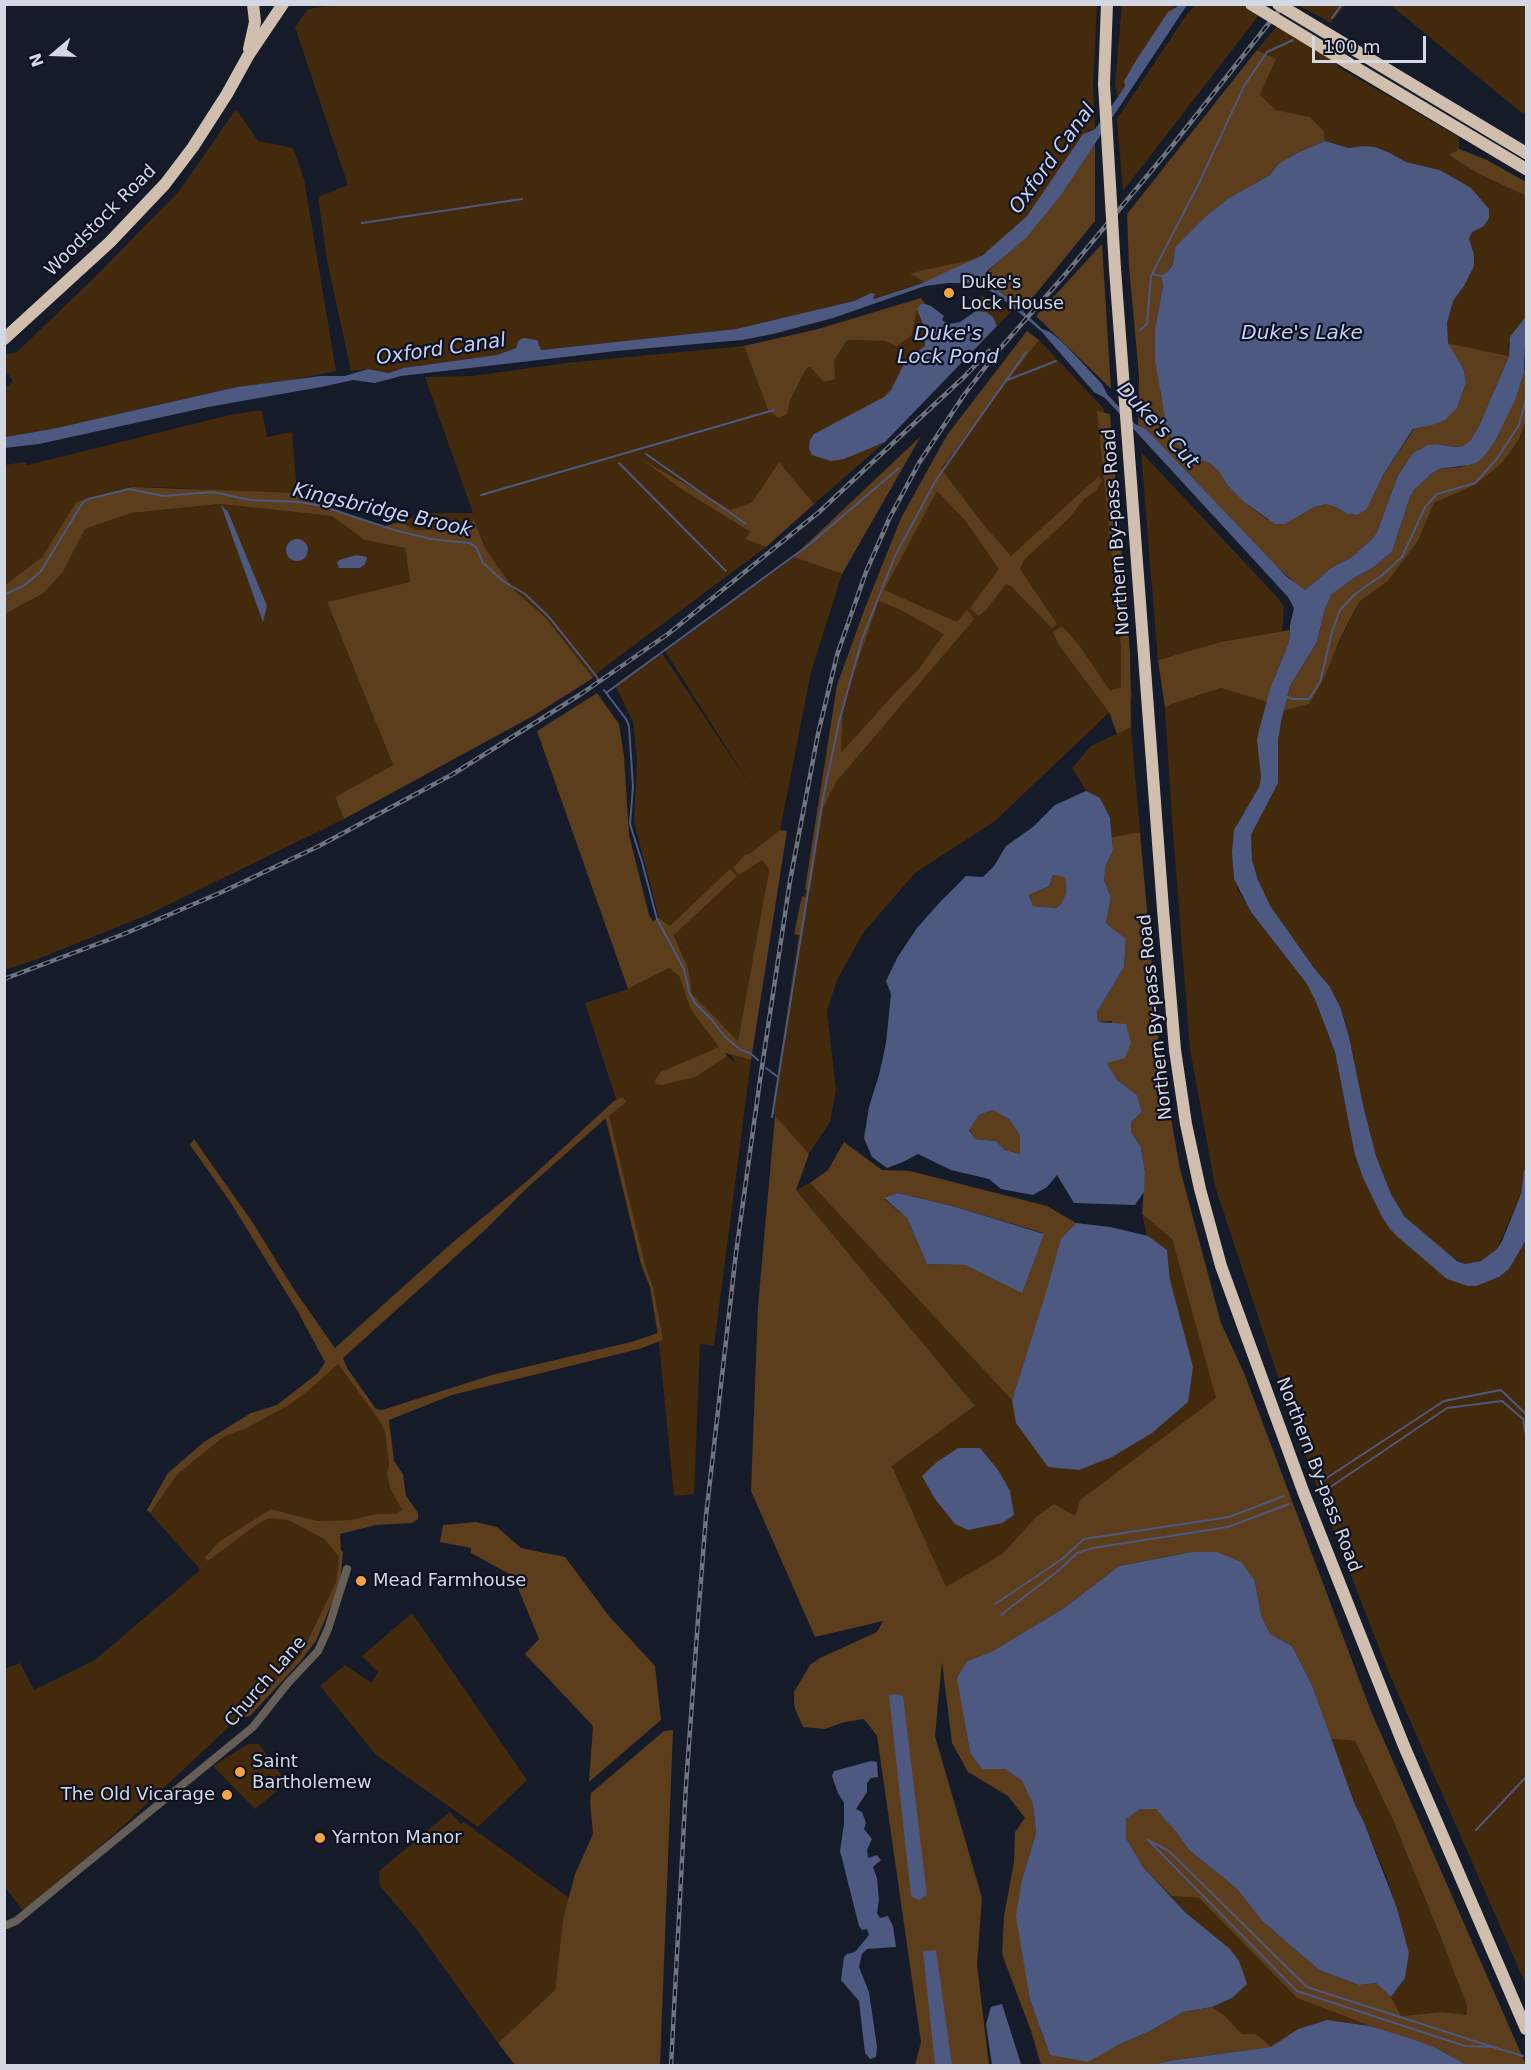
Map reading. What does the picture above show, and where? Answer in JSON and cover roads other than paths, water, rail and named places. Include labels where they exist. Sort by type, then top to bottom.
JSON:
[{"type":"highway","points":[[253,4],[264,11],[271,11],[283,4]]},
{"type":"highway","name":"Woodstock Road","points":[[248,56],[254,31],[253,4]]},
{"type":"highway","name":"Woodstock Road","points":[[4,339],[111,242],[165,184],[193,147],[248,56],[283,4]]},
{"type":"highway","name":"Northern By-pass Road","points":[[1107,4],[1104,84],[1115,269],[1162,909],[1175,1050],[1186,1125],[1200,1189],[1221,1266],[1303,1491],[1404,1746],[1527,2029]]},
{"type":"highway","points":[[1251,4],[1527,169]]},
{"type":"highway","points":[[1278,4],[1527,153]]},
{"type":"street","name":"Church Lane","points":[[4,1926],[16,1922],[253,1726],[318,1651],[328,1629],[347,1569]]},
{"type":"water","points":[[1180,5],[1187,5],[1061,195],[1026,238],[987,271],[986,276],[992,286],[1042,329],[1060,340],[1074,354],[1135,424],[1146,429],[1287,577],[1305,590],[1331,568],[1352,557],[1373,538],[1398,475],[1413,453],[1428,445],[1455,447],[1463,446],[1470,441],[1479,426],[1509,356],[1510,337],[1526,316],[1524,373],[1516,398],[1495,441],[1478,462],[1439,469],[1431,474],[1410,497],[1392,552],[1374,567],[1331,595],[1324,612],[1317,642],[1290,686],[1278,740],[1278,783],[1251,835],[1252,860],[1258,880],[1271,907],[1330,987],[1341,1009],[1376,1156],[1391,1194],[1405,1217],[1457,1261],[1465,1264],[1481,1261],[1497,1249],[1502,1241],[1521,1194],[1526,1166],[1526,1240],[1509,1269],[1499,1277],[1476,1286],[1468,1286],[1447,1279],[1399,1238],[1382,1217],[1363,1178],[1355,1155],[1335,1052],[1316,1002],[1307,984],[1251,912],[1234,879],[1232,852],[1234,830],[1259,787],[1261,777],[1257,740],[1271,686],[1289,642],[1294,608],[1288,597],[1105,398],[1094,392],[1041,331],[998,295],[966,283],[925,286],[833,318],[742,340],[616,351],[401,376],[375,383],[353,380],[208,407],[39,444],[5,448],[5,437],[52,429],[237,387],[321,376],[345,376],[368,369],[389,373],[403,368],[497,355],[516,348],[519,340],[524,338],[537,340],[541,350],[736,329],[854,301],[871,293],[875,294],[874,299],[920,284],[983,255],[1027,216],[1083,134],[1095,129],[1118,97],[1125,86],[1124,81],[1168,12]]},
{"type":"water","name":"Duke's Lake","points":[[1325,141],[1349,148],[1375,147],[1406,162],[1440,170],[1471,188],[1489,209],[1489,218],[1484,226],[1472,232],[1469,239],[1474,254],[1474,266],[1453,301],[1447,323],[1448,343],[1464,370],[1466,383],[1457,408],[1445,420],[1413,429],[1383,475],[1367,509],[1357,515],[1347,514],[1326,504],[1314,507],[1285,524],[1275,524],[1244,502],[1210,463],[1196,458],[1174,441],[1167,430],[1155,360],[1155,328],[1163,286],[1161,276],[1173,264],[1175,247],[1205,217],[1227,199],[1270,175],[1278,164]]},
{"type":"water","name":"Duke's Lock Pond","points":[[920,304],[931,306],[944,316],[942,320],[948,324],[960,322],[976,311],[986,312],[993,317],[997,326],[885,442],[844,459],[831,461],[812,455],[809,448],[814,434],[884,397],[891,390],[906,360],[925,346],[925,329],[917,309]]},
{"type":"water","points":[[221,505],[228,512],[267,606],[263,622]]},
{"type":"water","points":[[297,539],[305,542],[308,550],[305,558],[297,561],[289,558],[286,550],[289,542]]},
{"type":"water","points":[[356,555],[367,557],[365,564],[360,568],[339,568],[337,563],[339,560]]},
{"type":"water","points":[[1086,791],[1100,798],[1110,818],[1113,850],[1106,865],[1104,880],[1111,897],[1106,923],[1126,939],[1124,967],[1097,1012],[1098,1022],[1126,1024],[1131,1043],[1125,1058],[1107,1063],[1117,1080],[1137,1095],[1142,1112],[1131,1122],[1131,1132],[1141,1147],[1145,1172],[1144,1192],[1135,1205],[1074,1203],[1057,1175],[1047,1187],[1033,1195],[1001,1189],[989,1179],[951,1170],[918,1154],[887,1168],[872,1157],[864,1138],[869,1107],[886,1043],[891,994],[886,981],[897,958],[917,928],[966,876],[983,877],[994,866],[1006,846],[1033,827],[1055,805]],"holes":[[[1053,875],[1065,877],[1066,893],[1061,904],[1057,908],[1033,906],[1029,895],[1049,886]],[[993,1110],[1009,1119],[1020,1136],[1020,1154],[1005,1150],[996,1141],[975,1139],[969,1130],[979,1115]]]},
{"type":"water","points":[[898,1193],[956,1207],[1044,1234],[1022,1293],[965,1265],[927,1264],[907,1218],[884,1198]]},
{"type":"water","points":[[1076,1223],[1110,1227],[1148,1236],[1167,1250],[1170,1280],[1193,1367],[1188,1402],[1152,1433],[1112,1457],[1079,1470],[1048,1467],[1016,1423],[1012,1400],[1061,1238]]},
{"type":"water","points":[[958,1448],[980,1448],[998,1470],[1010,1491],[1014,1515],[1002,1523],[968,1530],[955,1524],[935,1499],[922,1476],[937,1462]]},
{"type":"water","points":[[1192,1552],[1217,1552],[1241,1562],[1255,1581],[1261,1615],[1270,1634],[1292,1646],[1312,1685],[1355,1805],[1397,1908],[1409,1953],[1405,1978],[1391,1997],[1376,1983],[1359,1985],[1319,1970],[1262,1921],[1237,1889],[1189,1850],[1156,1809],[1141,1809],[1126,1819],[1126,1838],[1143,1867],[1186,1913],[1230,1949],[1239,1961],[1247,1984],[1232,1998],[1212,2007],[1183,2012],[1088,2062],[1050,2055],[1030,2000],[1016,1916],[1022,1879],[1036,1833],[1033,1804],[1022,1781],[1005,1769],[982,1769],[970,1753],[957,1678],[967,1661],[991,1652],[1064,1608],[1119,1566]]},
{"type":"water","points":[[889,1695],[903,1696],[927,1895],[919,1900],[911,1896]]},
{"type":"water","points":[[871,1761],[877,1762],[878,1777],[871,1778],[867,1783],[867,1792],[856,1809],[862,1812],[866,1823],[864,1829],[872,1839],[867,1850],[868,1858],[877,1855],[881,1860],[873,1867],[877,1878],[879,1900],[877,1913],[880,1918],[888,1916],[893,1926],[896,1947],[867,1949],[862,1954],[859,1967],[869,1992],[877,2047],[876,2057],[870,2059],[865,2053],[859,2001],[841,1980],[844,1957],[855,1952],[869,1935],[867,1929],[862,1930],[859,1926],[840,1851],[844,1803],[832,1776],[834,1771]]},
{"type":"water","points":[[936,1950],[952,2065],[935,2065],[923,1951]]},
{"type":"water","points":[[1002,2004],[1021,2065],[992,2065],[986,2024],[991,2007]]},
{"type":"water","points":[[1327,2020],[1370,2026],[1412,2039],[1436,2048],[1467,2065],[1154,2065],[1168,2061],[1271,2047],[1298,2029]]},
{"type":"waterway","points":[[1332,18],[1342,4]]},
{"type":"waterway","points":[[1140,330],[1147,324],[1151,276],[1199,183],[1244,86],[1267,52],[1293,40]]},
{"type":"waterway","points":[[362,223],[522,199]]},
{"type":"waterway","points":[[1153,274],[1161,276]]},
{"type":"waterway","points":[[772,1117],[823,798],[839,722],[862,639],[895,556],[936,480],[1026,352]]},
{"type":"waterway","points":[[1005,381],[1056,361]]},
{"type":"waterway","points":[[1287,697],[1309,699],[1320,682],[1332,632],[1340,610],[1355,594],[1381,576],[1402,557],[1425,507],[1437,494],[1475,483],[1496,460],[1519,425],[1526,399]]},
{"type":"waterway","points":[[481,495],[774,410]]},
{"type":"waterway","points":[[646,454],[746,524]]},
{"type":"waterway","points":[[619,463],[726,571]]},
{"type":"waterway","points":[[606,693],[810,544],[899,468]]},
{"type":"waterway","name":"Kingsbridge Brook","points":[[4,595],[25,585],[41,571],[83,502],[88,499],[129,489],[163,496],[213,492],[250,500],[299,502],[322,506],[394,530],[431,539],[470,543],[476,547],[483,563],[503,581],[525,594],[549,617],[598,681]]},
{"type":"waterway","name":"Kingsbridge Brook","points":[[604,690],[629,726],[633,787],[630,824],[657,919],[684,969],[689,992],[696,1004],[725,1037],[758,1060]]},
{"type":"waterway","name":"Kingsbridge Brook","points":[[766,1068],[778,1077]]},
{"type":"waterway","points":[[1319,1483],[1444,1401],[1501,1390],[1526,1414]]},
{"type":"waterway","points":[[1323,1492],[1447,1408],[1502,1401],[1523,1419],[1526,1435]]},
{"type":"waterway","points":[[995,1604],[1062,1559],[1084,1539],[1229,1517],[1284,1496]]},
{"type":"waterway","points":[[1001,1615],[1077,1553],[1093,1548],[1228,1527],[1289,1504]]},
{"type":"waterway","points":[[1476,1830],[1526,1777]]},
{"type":"waterway","points":[[1493,2047],[1465,2046],[1297,1991],[1148,1840],[1169,1851],[1307,1987],[1523,2056]]},
{"type":"railway","points":[[671,2066],[686,1785],[706,1516],[736,1253],[790,881],[818,734],[837,655],[866,572],[890,517],[919,463],[964,395],[997,352],[1172,146],[1284,4]]},
{"type":"railway","points":[[4,979],[124,934],[222,892],[319,846],[453,774],[581,694],[668,634],[819,512],[989,351]]},
{"type":"place","name":"Duke's Lock House","points":[[949,293]]},
{"type":"place","name":"Mead Farmhouse","points":[[361,1581]]},
{"type":"place","name":"Saint Bartholemew","points":[[240,1772]]},
{"type":"place","name":"The Old Vicarage","points":[[227,1795]]},
{"type":"place","name":"Yarnton Manor","points":[[320,1838]]},
{"type":"water label","name":"Oxford Canal","points":[[1053,159]]},
{"type":"water label","name":"Oxford Canal","points":[[441,350]]},
{"type":"water label","name":"Duke's Cut","points":[[1157,426]]}]
